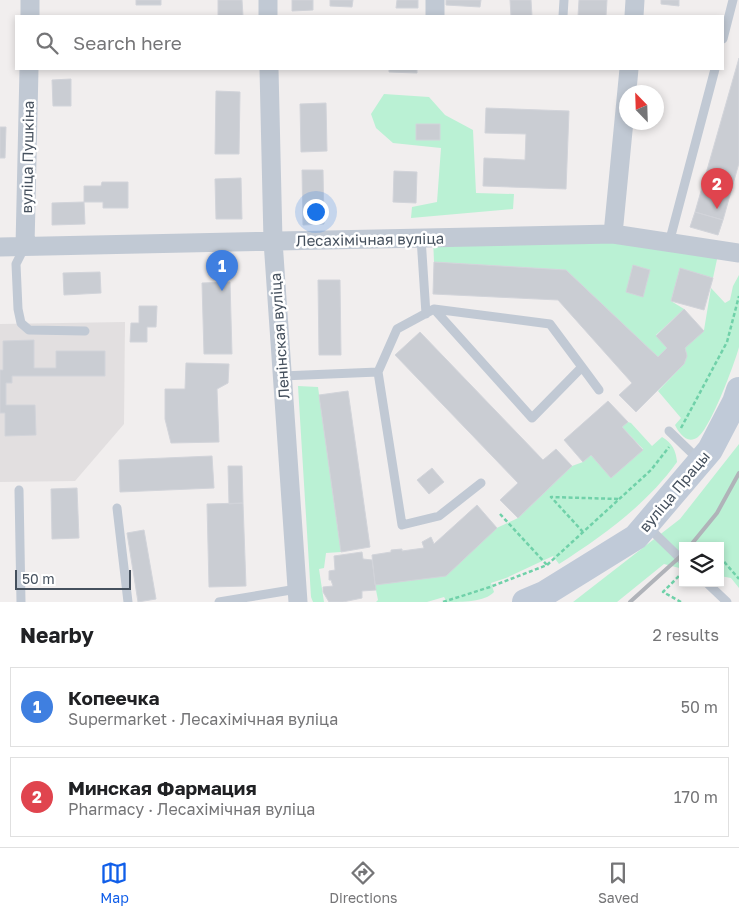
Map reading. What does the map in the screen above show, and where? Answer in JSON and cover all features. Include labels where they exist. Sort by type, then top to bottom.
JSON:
[{"type":"main road","name":"вуліца Працы","points":[[525,602],[544,594],[641,531],[710,450],[735,402],[739,390]]},
{"type":"street","points":[[30,0],[30,15]]},
{"type":"street","points":[[268,0],[268,15]]},
{"type":"street","points":[[435,0],[435,15]]},
{"type":"street","points":[[634,15],[635,0]]},
{"type":"street","name":"вуліца Пушкіна","points":[[25,246],[29,70]]},
{"type":"street","name":"Ленінская вуліца","points":[[269,70],[273,241],[298,595]]},
{"type":"street","points":[[613,234],[628,70]]},
{"type":"street","name":"Лесахімічная вуліца","points":[[0,247],[613,234],[739,253]]},
{"type":"lane","points":[[563,15],[564,0]]},
{"type":"lane","points":[[724,35],[733,0]]},
{"type":"lane","points":[[669,243],[715,70]]},
{"type":"lane","points":[[421,238],[430,311],[532,418],[582,366]]},
{"type":"lane","points":[[25,246],[16,264],[18,309],[21,323],[28,330],[85,331]]},
{"type":"lane","points":[[481,483],[438,516],[402,524],[378,372],[397,328],[430,311],[550,324],[600,390]]},
{"type":"lane","points":[[282,376],[378,372]]},
{"type":"lane","points":[[669,431],[700,461]]},
{"type":"lane","points":[[19,490],[21,602]]},
{"type":"lane","points":[[117,508],[128,602]]},
{"type":"lane","points":[[641,531],[679,558]]},
{"type":"lane","points":[[712,587],[727,602]]},
{"type":"lane","points":[[219,602],[298,595]]},
{"type":"path","points":[[443,602],[490,587],[547,565],[651,470],[676,438],[727,342],[739,296]]},
{"type":"path","points":[[583,532],[551,497],[619,499]]},
{"type":"path","points":[[500,514],[547,565]]},
{"type":"path","points":[[724,562],[739,579]]},
{"type":"path","points":[[679,576],[663,592],[682,602]]},
{"type":"shaded area","points":[[125,322],[124,424],[75,481],[0,482],[0,324]]},
{"type":"green space","points":[[384,94],[429,97],[445,115],[473,130],[476,193],[514,194],[513,209],[411,218],[412,207],[437,202],[441,148],[393,143],[376,128],[371,114]]},
{"type":"green space","points":[[613,234],[719,250],[713,278],[680,269],[671,301],[684,309],[656,335],[667,348],[658,357],[566,270],[434,262],[433,238]]},
{"type":"green space","points":[[739,275],[739,347],[737,355],[709,422],[698,437],[690,440],[681,434],[675,425],[681,418],[658,391],[684,364],[687,356],[685,348],[704,330],[711,288],[725,303],[730,300],[733,286]]},
{"type":"green space","points":[[298,386],[318,387],[341,552],[326,553],[324,568],[319,569],[324,602],[313,602],[311,597]]},
{"type":"green space","points":[[628,422],[652,446],[662,437],[665,439],[673,447],[677,462],[652,492],[592,542],[559,564],[553,556],[491,583],[494,592],[479,600],[447,602],[444,597],[427,602],[376,602],[378,600],[375,585],[518,518],[572,466],[583,462],[591,455],[612,477],[643,449],[622,427]]},
{"type":"green space","points":[[739,444],[739,588],[731,578],[724,577],[724,542],[679,542],[679,568],[664,564],[617,602],[573,602],[680,519]]},
{"type":"building","points":[[136,0],[161,0],[161,5],[136,5]]},
{"type":"building","points":[[218,0],[242,0],[243,15],[218,15]]},
{"type":"building","points":[[292,0],[313,0],[313,10],[292,11]]},
{"type":"building","points":[[330,0],[353,0],[352,7],[330,6]]},
{"type":"building","points":[[397,0],[418,0],[418,8],[396,8]]},
{"type":"building","points":[[446,0],[481,0],[480,7],[446,5]]},
{"type":"building","points":[[510,0],[531,0],[532,15],[511,15]]},
{"type":"building","points":[[579,0],[607,0],[606,15],[578,15]]},
{"type":"building","points":[[661,0],[679,0],[679,6],[661,4]]},
{"type":"building","points":[[739,58],[739,163],[723,220],[695,212]]},
{"type":"building","points":[[389,70],[417,70],[417,73],[389,72]]},
{"type":"building","points":[[71,79],[71,106],[53,106],[52,80]]},
{"type":"building","points":[[216,91],[240,92],[239,154],[215,154]]},
{"type":"building","points":[[326,103],[327,151],[301,152],[300,104]]},
{"type":"building","points":[[486,108],[569,111],[566,189],[483,186],[484,158],[525,160],[526,134],[485,133]]},
{"type":"building","points":[[416,124],[440,124],[440,140],[416,140]]},
{"type":"building","points":[[0,127],[6,127],[5,158],[0,158]]},
{"type":"building","points":[[302,170],[323,170],[324,224],[303,225]]},
{"type":"building","points":[[394,171],[417,172],[416,203],[393,202]]},
{"type":"building","points":[[241,178],[242,219],[216,219],[215,179]]},
{"type":"building","points":[[102,182],[128,182],[128,208],[103,208],[103,202],[84,202],[84,186],[101,186]]},
{"type":"building","points":[[84,202],[85,224],[52,225],[52,203]]},
{"type":"building","points":[[695,212],[723,220],[718,235],[690,227]]},
{"type":"building","points":[[434,262],[566,270],[658,357],[667,348],[656,336],[684,309],[704,331],[685,348],[687,356],[684,364],[636,412],[619,395],[632,383],[558,300],[433,294]]},
{"type":"building","points":[[633,265],[650,270],[643,297],[626,292]]},
{"type":"building","points":[[680,268],[713,278],[704,310],[671,301]]},
{"type":"building","points":[[100,272],[101,293],[64,295],[63,273]]},
{"type":"building","points":[[318,280],[340,280],[341,355],[319,355]]},
{"type":"building","points":[[230,282],[232,354],[204,354],[202,283]]},
{"type":"building","points":[[139,306],[157,306],[156,327],[147,327],[147,342],[130,342],[131,323],[139,323]]},
{"type":"building","points":[[420,332],[543,460],[556,449],[572,466],[518,518],[500,500],[518,483],[395,355]]},
{"type":"building","points":[[34,340],[34,368],[56,368],[56,351],[105,351],[105,376],[12,376],[12,383],[6,383],[6,405],[35,405],[36,435],[5,436],[5,413],[0,413],[0,370],[3,370],[3,341]]},
{"type":"building","points":[[186,363],[229,364],[228,383],[217,389],[219,442],[171,443],[165,419],[165,389],[185,389]]},
{"type":"building","points":[[348,391],[370,547],[341,552],[319,395]]},
{"type":"building","points":[[608,401],[628,422],[622,427],[643,450],[611,478],[591,455],[583,462],[564,440]]},
{"type":"building","points":[[212,456],[214,488],[120,492],[119,460]]},
{"type":"building","points":[[228,466],[242,466],[243,503],[229,504]]},
{"type":"building","points":[[432,468],[444,482],[429,494],[417,480]]},
{"type":"building","points":[[77,488],[79,538],[52,539],[51,489]]},
{"type":"building","points":[[243,503],[246,586],[209,587],[207,504]]},
{"type":"building","points":[[477,505],[497,528],[446,576],[375,585],[372,555],[391,552],[391,550],[402,549],[402,551],[424,548],[422,542],[431,537],[434,544]]},
{"type":"building","points":[[144,530],[156,599],[138,602],[127,533]]},
{"type":"building","points":[[362,552],[363,559],[372,560],[376,590],[362,591],[362,598],[343,602],[329,602],[323,592],[323,587],[333,586],[331,580],[329,580],[329,571],[335,570],[334,556]]},
{"type":"railway","points":[[693,542],[717,513],[739,473]]},
{"type":"railway","points":[[630,602],[679,558]]},
{"type":"place","name":"Минская Фармация","points":[[717,209]]},
{"type":"place","name":"Копеечка","points":[[222,291]]}]
